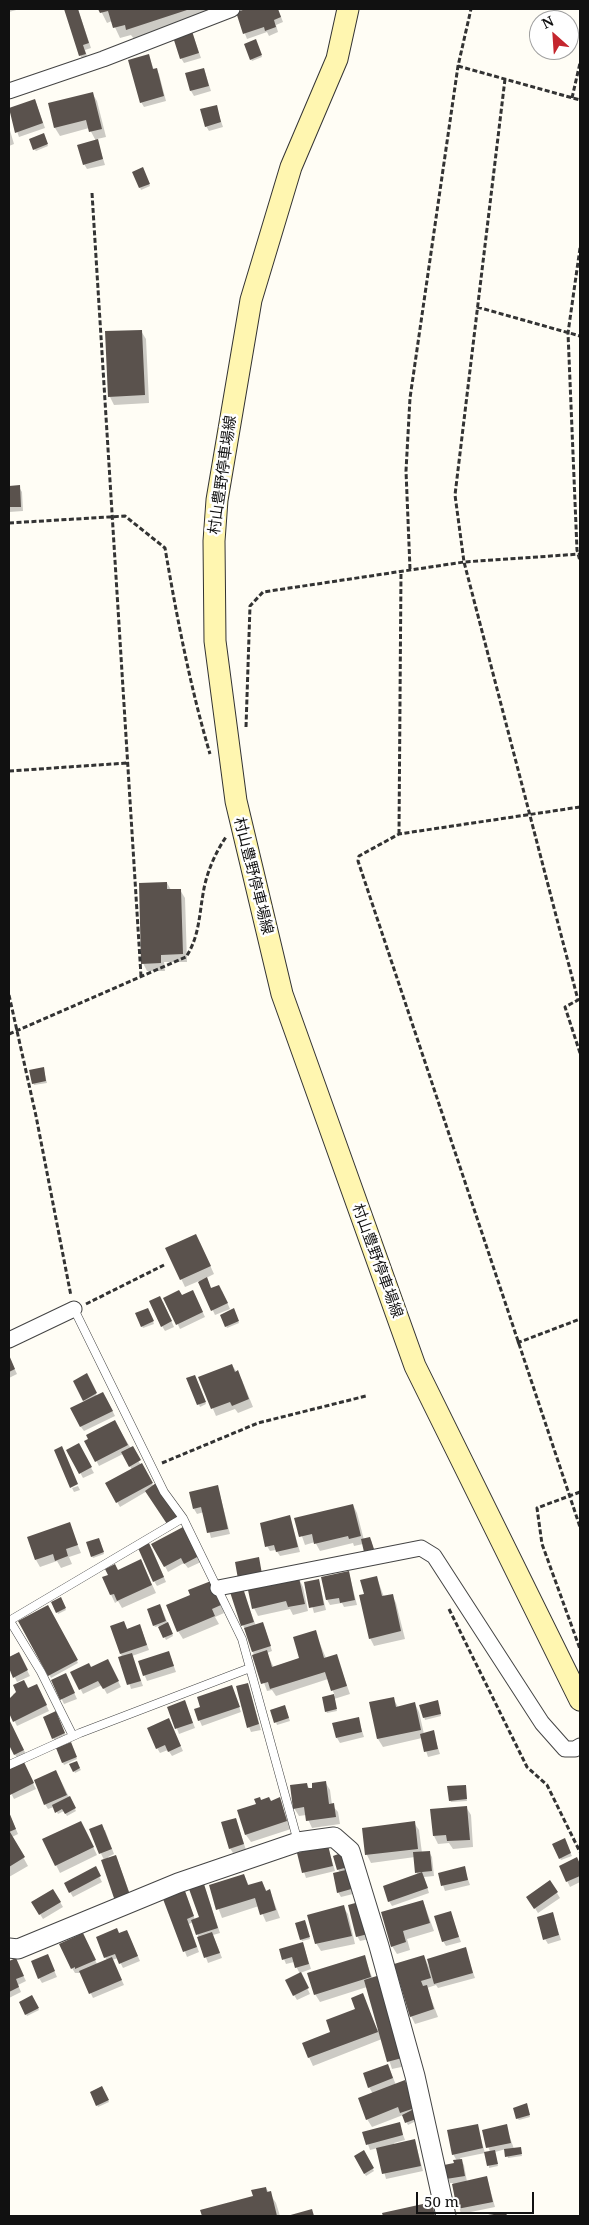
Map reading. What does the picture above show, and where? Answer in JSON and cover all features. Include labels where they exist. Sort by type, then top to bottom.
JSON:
[{"type":"main road","name":"村山豊野停車場線","points":[[348,9],[337,59],[291,168],[251,300],[217,500],[214,542],[215,641],[238,818],[282,994],[415,1366],[580,1700]]},
{"type":"street","points":[[9,91],[103,59],[232,9]]},
{"type":"street","points":[[9,1340],[74,1309]]},
{"type":"street","points":[[218,1588],[421,1548],[434,1556],[542,1723],[565,1750],[575,1749],[580,1746]]},
{"type":"street","points":[[9,1948],[18,1949],[178,1883],[298,1842],[334,1838],[350,1851],[380,1946],[415,2076],[446,2216]]},
{"type":"lane","points":[[74,1309],[164,1492],[183,1518],[242,1639],[298,1842]]},
{"type":"lane","points":[[73,1736],[40,1672],[9,1621],[183,1518]]},
{"type":"lane","points":[[9,1765],[73,1736],[250,1668]]},
{"type":"path","points":[[410,569],[406,471],[410,398],[458,66],[471,9]]},
{"type":"path","points":[[572,98],[580,63]]},
{"type":"path","points":[[458,66],[580,100]]},
{"type":"path","points":[[505,78],[455,495],[464,562],[578,1000],[565,1007],[580,1052]]},
{"type":"path","points":[[92,193],[110,516],[141,976]]},
{"type":"path","points":[[580,248],[568,333],[580,561]]},
{"type":"path","points":[[477,307],[580,336]]},
{"type":"path","points":[[9,523],[125,516],[165,548],[180,633],[197,710],[211,756]]},
{"type":"path","points":[[246,729],[250,606],[264,592],[464,562],[579,554]]},
{"type":"path","points":[[399,834],[401,571]]},
{"type":"path","points":[[9,771],[127,763]]},
{"type":"path","points":[[580,807],[530,816],[399,834],[359,856],[358,862],[580,1527]]},
{"type":"path","points":[[9,1034],[186,957],[192,947],[200,922],[205,885],[213,861],[218,848],[238,818]]},
{"type":"path","points":[[9,996],[36,1116],[74,1309],[164,1266]]},
{"type":"path","points":[[518,1343],[580,1319]]},
{"type":"path","points":[[152,1467],[258,1423],[366,1396]]},
{"type":"path","points":[[580,1492],[537,1508],[542,1544],[580,1649]]},
{"type":"path","points":[[445,1602],[527,1767],[547,1785],[580,1852]]},
{"type":"building","points":[[64,9],[78,9],[89,43],[83,45],[86,54],[79,56]]},
{"type":"building","points":[[98,9],[190,9],[126,30],[125,25],[113,28],[108,11],[100,13]]},
{"type":"building","points":[[246,9],[278,9],[281,17],[274,20],[276,27],[265,31],[264,27],[243,34],[236,12]]},
{"type":"building","points":[[192,31],[199,53],[180,59],[173,37]]},
{"type":"building","points":[[256,39],[262,55],[250,60],[244,44]]},
{"type":"building","points":[[149,54],[153,69],[157,68],[164,96],[140,103],[128,60]]},
{"type":"building","points":[[204,68],[209,86],[190,91],[185,73]]},
{"type":"building","points":[[93,92],[102,129],[89,132],[86,120],[54,128],[48,103]]},
{"type":"building","points":[[35,99],[43,123],[15,133],[9,108]]},
{"type":"building","points":[[217,105],[221,122],[205,127],[200,109]]},
{"type":"building","points":[[44,133],[48,144],[33,150],[29,139]]},
{"type":"building","points":[[98,139],[103,159],[83,165],[77,145]]},
{"type":"building","points":[[143,167],[150,184],[139,188],[132,172]]},
{"type":"building","points":[[142,330],[145,395],[108,397],[105,331]]},
{"type":"building","points":[[20,485],[21,507],[9,507],[9,486]]},
{"type":"building","points":[[167,882],[167,889],[181,889],[183,954],[161,955],[161,963],[141,964],[139,883]]},
{"type":"building","points":[[44,1067],[46,1081],[32,1084],[29,1070]]},
{"type":"building","points":[[196,1234],[211,1266],[180,1280],[165,1248]]},
{"type":"building","points":[[207,1277],[211,1288],[219,1285],[228,1303],[211,1311],[198,1282]]},
{"type":"building","points":[[179,1290],[182,1295],[193,1290],[203,1312],[176,1325],[163,1298]]},
{"type":"building","points":[[160,1296],[172,1321],[161,1327],[149,1301]]},
{"type":"building","points":[[148,1308],[154,1321],[141,1327],[135,1313]]},
{"type":"building","points":[[234,1308],[239,1321],[225,1327],[220,1315]]},
{"type":"building","points":[[9,1355],[15,1369],[9,1372]]},
{"type":"building","points":[[232,1364],[235,1372],[238,1370],[249,1399],[232,1406],[230,1402],[211,1409],[198,1377]]},
{"type":"building","points":[[87,1373],[97,1393],[83,1401],[73,1381]]},
{"type":"building","points":[[195,1375],[206,1402],[197,1405],[186,1378]]},
{"type":"building","points":[[103,1392],[113,1411],[80,1427],[70,1408]]},
{"type":"building","points":[[115,1420],[128,1445],[95,1462],[84,1441],[88,1439],[86,1435]]},
{"type":"building","points":[[79,1443],[92,1467],[79,1474],[66,1450]]},
{"type":"building","points":[[62,1446],[78,1484],[70,1488],[54,1450]]},
{"type":"building","points":[[133,1446],[141,1460],[129,1467],[121,1452]]},
{"type":"building","points":[[142,1463],[153,1483],[116,1503],[105,1483]]},
{"type":"building","points":[[156,1483],[178,1517],[167,1524],[145,1491]]},
{"type":"building","points":[[218,1485],[228,1529],[207,1533],[201,1507],[193,1509],[189,1492]]},
{"type":"building","points":[[353,1504],[361,1536],[349,1539],[348,1536],[314,1544],[312,1534],[299,1537],[294,1518]]},
{"type":"building","points":[[290,1515],[298,1547],[276,1552],[274,1545],[265,1547],[260,1523]]},
{"type":"building","points":[[70,1522],[78,1545],[66,1549],[68,1556],[55,1561],[53,1554],[35,1560],[27,1537]]},
{"type":"building","points":[[183,1527],[199,1556],[184,1564],[181,1558],[164,1567],[151,1544]]},
{"type":"building","points":[[370,1537],[374,1549],[364,1552],[361,1539]]},
{"type":"building","points":[[99,1538],[104,1552],[91,1557],[86,1542]]},
{"type":"building","points":[[149,1543],[164,1577],[153,1582],[138,1548]]},
{"type":"building","points":[[259,1557],[262,1574],[238,1579],[235,1562]]},
{"type":"building","points":[[141,1559],[152,1585],[117,1601],[114,1594],[110,1595],[102,1577],[108,1575],[105,1569],[115,1564],[118,1570]]},
{"type":"building","points":[[349,1571],[355,1600],[340,1603],[339,1598],[326,1600],[321,1577]]},
{"type":"building","points":[[377,1576],[382,1596],[393,1594],[401,1631],[369,1639],[359,1595],[364,1594],[360,1580]]},
{"type":"building","points":[[299,1578],[305,1604],[288,1607],[286,1601],[252,1609],[248,1590]]},
{"type":"building","points":[[319,1579],[324,1605],[309,1608],[304,1582]]},
{"type":"building","points":[[211,1581],[221,1605],[212,1609],[215,1616],[177,1632],[166,1605],[190,1595],[188,1590]]},
{"type":"building","points":[[243,1588],[254,1622],[241,1626],[230,1592]]},
{"type":"building","points":[[61,1597],[66,1608],[56,1613],[51,1602]]},
{"type":"building","points":[[160,1604],[166,1621],[153,1626],[147,1609]]},
{"type":"building","points":[[48,1605],[78,1660],[48,1676],[18,1621]]},
{"type":"building","points":[[124,1621],[127,1629],[140,1624],[147,1645],[120,1654],[110,1626]]},
{"type":"building","points":[[168,1622],[173,1634],[163,1638],[158,1627]]},
{"type":"building","points":[[263,1622],[271,1646],[252,1652],[244,1628]]},
{"type":"building","points":[[316,1630],[324,1658],[337,1654],[347,1686],[331,1691],[325,1672],[270,1689],[268,1682],[261,1684],[252,1655],[267,1650],[272,1667],[299,1658],[293,1637]]},
{"type":"building","points":[[169,1651],[174,1666],[143,1676],[138,1661]]},
{"type":"building","points":[[19,1652],[28,1670],[13,1678],[9,1668],[9,1657]]},
{"type":"building","points":[[132,1653],[141,1681],[127,1685],[118,1657]]},
{"type":"building","points":[[108,1659],[119,1681],[103,1689],[98,1681],[79,1690],[70,1672],[89,1663],[91,1667]]},
{"type":"building","points":[[66,1673],[75,1693],[60,1700],[51,1680]]},
{"type":"building","points":[[24,1680],[28,1688],[37,1684],[47,1705],[13,1722],[9,1713],[9,1699],[16,1692],[13,1685]]},
{"type":"building","points":[[248,1683],[259,1724],[247,1728],[236,1686]]},
{"type":"building","points":[[232,1685],[240,1707],[198,1721],[194,1709],[200,1707],[197,1697]]},
{"type":"building","points":[[334,1694],[337,1709],[325,1712],[322,1697]]},
{"type":"building","points":[[394,1697],[396,1707],[415,1702],[421,1730],[377,1739],[369,1702]]},
{"type":"building","points":[[185,1700],[193,1723],[175,1729],[167,1707]]},
{"type":"building","points":[[438,1700],[441,1714],[423,1718],[419,1705]]},
{"type":"building","points":[[285,1705],[289,1718],[274,1723],[270,1710]]},
{"type":"building","points":[[56,1711],[65,1733],[52,1739],[43,1717]]},
{"type":"building","points":[[359,1717],[362,1732],[336,1738],[332,1723]]},
{"type":"building","points":[[169,1718],[181,1746],[168,1752],[165,1745],[156,1749],[147,1728]]},
{"type":"building","points":[[9,1719],[24,1750],[14,1755],[9,1745]]},
{"type":"building","points":[[434,1730],[438,1749],[424,1752],[420,1734]]},
{"type":"building","points":[[71,1742],[77,1757],[62,1763],[56,1748]]},
{"type":"building","points":[[77,1761],[80,1768],[73,1772],[69,1764]]},
{"type":"building","points":[[24,1762],[34,1783],[10,1795],[9,1769]]},
{"type":"building","points":[[56,1770],[67,1795],[44,1805],[34,1780]]},
{"type":"building","points":[[326,1781],[329,1804],[334,1803],[336,1817],[306,1821],[304,1807],[293,1809],[290,1785],[307,1783],[308,1788],[312,1788],[312,1783]]},
{"type":"building","points":[[466,1785],[467,1799],[449,1801],[447,1786]]},
{"type":"building","points":[[70,1796],[76,1808],[65,1814],[62,1809],[55,1813],[52,1805]]},
{"type":"building","points":[[260,1797],[261,1800],[269,1797],[271,1801],[280,1797],[287,1821],[245,1835],[237,1810],[256,1804],[254,1799]]},
{"type":"building","points":[[467,1806],[470,1840],[447,1841],[446,1835],[433,1836],[430,1809]]},
{"type":"building","points":[[9,1812],[16,1829],[9,1832]]},
{"type":"building","points":[[236,1818],[244,1844],[229,1849],[221,1822]]},
{"type":"building","points":[[81,1821],[94,1847],[55,1866],[42,1839]]},
{"type":"building","points":[[415,1821],[418,1849],[365,1855],[362,1828]]},
{"type":"building","points":[[102,1824],[112,1849],[99,1854],[89,1829]]},
{"type":"building","points":[[9,1833],[25,1857],[9,1867]]},
{"type":"building","points":[[565,1838],[571,1853],[559,1859],[552,1844]]},
{"type":"building","points":[[328,1845],[333,1866],[302,1873],[297,1853]]},
{"type":"building","points":[[430,1851],[432,1871],[415,1873],[413,1852]]},
{"type":"building","points":[[344,1852],[348,1867],[337,1870],[333,1856]]},
{"type":"building","points":[[116,1855],[130,1895],[115,1901],[101,1860]]},
{"type":"building","points":[[577,1857],[580,1864],[580,1876],[566,1882],[559,1866]]},
{"type":"building","points":[[96,1866],[101,1876],[69,1893],[64,1883]]},
{"type":"building","points":[[465,1866],[468,1880],[441,1886],[438,1873]]},
{"type":"building","points":[[350,1869],[355,1888],[337,1893],[333,1873]]},
{"type":"building","points":[[422,1872],[428,1888],[388,1902],[383,1886]]},
{"type":"building","points":[[244,1874],[248,1885],[262,1881],[266,1891],[270,1889],[276,1910],[260,1915],[255,1898],[216,1910],[209,1885]]},
{"type":"building","points":[[550,1880],[558,1892],[534,1909],[526,1897]]},
{"type":"building","points":[[204,1884],[218,1928],[196,1935],[191,1920],[199,1917],[189,1889]]},
{"type":"building","points":[[53,1889],[61,1902],[39,1915],[31,1902]]},
{"type":"building","points":[[185,1891],[194,1916],[187,1919],[197,1947],[183,1952],[163,1899]]},
{"type":"building","points":[[423,1900],[430,1923],[403,1931],[406,1942],[391,1947],[381,1912]]},
{"type":"building","points":[[359,1902],[368,1934],[356,1937],[348,1905]]},
{"type":"building","points":[[344,1905],[352,1936],[315,1944],[307,1915]]},
{"type":"building","points":[[451,1911],[459,1937],[442,1942],[434,1916]]},
{"type":"building","points":[[553,1912],[559,1935],[543,1940],[537,1917]]},
{"type":"building","points":[[305,1920],[310,1937],[300,1940],[295,1923]]},
{"type":"building","points":[[117,1928],[119,1933],[127,1930],[138,1956],[119,1964],[115,1954],[104,1958],[96,1937]]},
{"type":"building","points":[[212,1932],[220,1953],[204,1958],[197,1937]]},
{"type":"building","points":[[83,1933],[96,1960],[71,1969],[59,1944]]},
{"type":"building","points":[[303,1942],[309,1964],[295,1968],[292,1957],[282,1960],[279,1949]]},
{"type":"building","points":[[466,1947],[473,1973],[434,1984],[427,1959]]},
{"type":"building","points":[[48,1954],[55,1971],[38,1979],[31,1961]]},
{"type":"building","points":[[365,1955],[371,1977],[314,1995],[307,1973]]},
{"type":"building","points":[[424,1955],[431,1978],[421,1981],[423,1986],[427,1985],[434,2009],[410,2017],[394,1964]]},
{"type":"building","points":[[112,1957],[122,1980],[89,1994],[79,1971]]},
{"type":"building","points":[[16,1958],[24,1976],[16,1979],[19,1987],[9,1992],[9,1961]]},
{"type":"building","points":[[301,1972],[309,1988],[293,1996],[285,1980]]},
{"type":"building","points":[[380,1975],[402,2058],[387,2062],[364,1980]]},
{"type":"building","points":[[363,1993],[378,2032],[308,2058],[302,2043],[330,2032],[326,2020],[355,2009],[351,1998]]},
{"type":"building","points":[[32,1995],[39,2008],[25,2015],[19,2002]]},
{"type":"building","points":[[388,2064],[393,2078],[368,2088],[363,2073]]},
{"type":"building","points":[[405,2080],[415,2108],[400,2113],[398,2107],[366,2120],[358,2098]]},
{"type":"building","points":[[102,2086],[109,2100],[96,2106],[90,2092]]},
{"type":"building","points":[[527,2103],[530,2115],[516,2119],[513,2108]]},
{"type":"building","points":[[412,2110],[416,2119],[405,2123],[402,2115]]},
{"type":"building","points":[[400,2122],[403,2135],[366,2145],[362,2132]]},
{"type":"building","points":[[478,2124],[483,2148],[452,2155],[447,2130]]},
{"type":"building","points":[[507,2124],[511,2143],[486,2148],[482,2130]]},
{"type":"building","points":[[415,2139],[421,2166],[382,2174],[376,2148]]},
{"type":"building","points":[[521,2147],[522,2154],[505,2157],[504,2149]]},
{"type":"building","points":[[364,2150],[374,2168],[364,2174],[354,2156]]},
{"type":"building","points":[[495,2150],[498,2164],[487,2166],[484,2152]]},
{"type":"building","points":[[462,2159],[465,2176],[446,2179],[444,2165],[454,2163],[453,2160]]},
{"type":"building","points":[[487,2176],[493,2202],[457,2209],[452,2184]]},
{"type":"building","points":[[266,2187],[267,2192],[271,2191],[277,2216],[202,2216],[200,2210],[253,2196],[251,2190]]},
{"type":"building","points":[[432,2202],[435,2216],[383,2216],[382,2213]]},
{"type":"building","points":[[312,2209],[314,2216],[287,2216]]},
{"type":"building","points":[[506,2212],[507,2216],[488,2216],[488,2215]]}]
